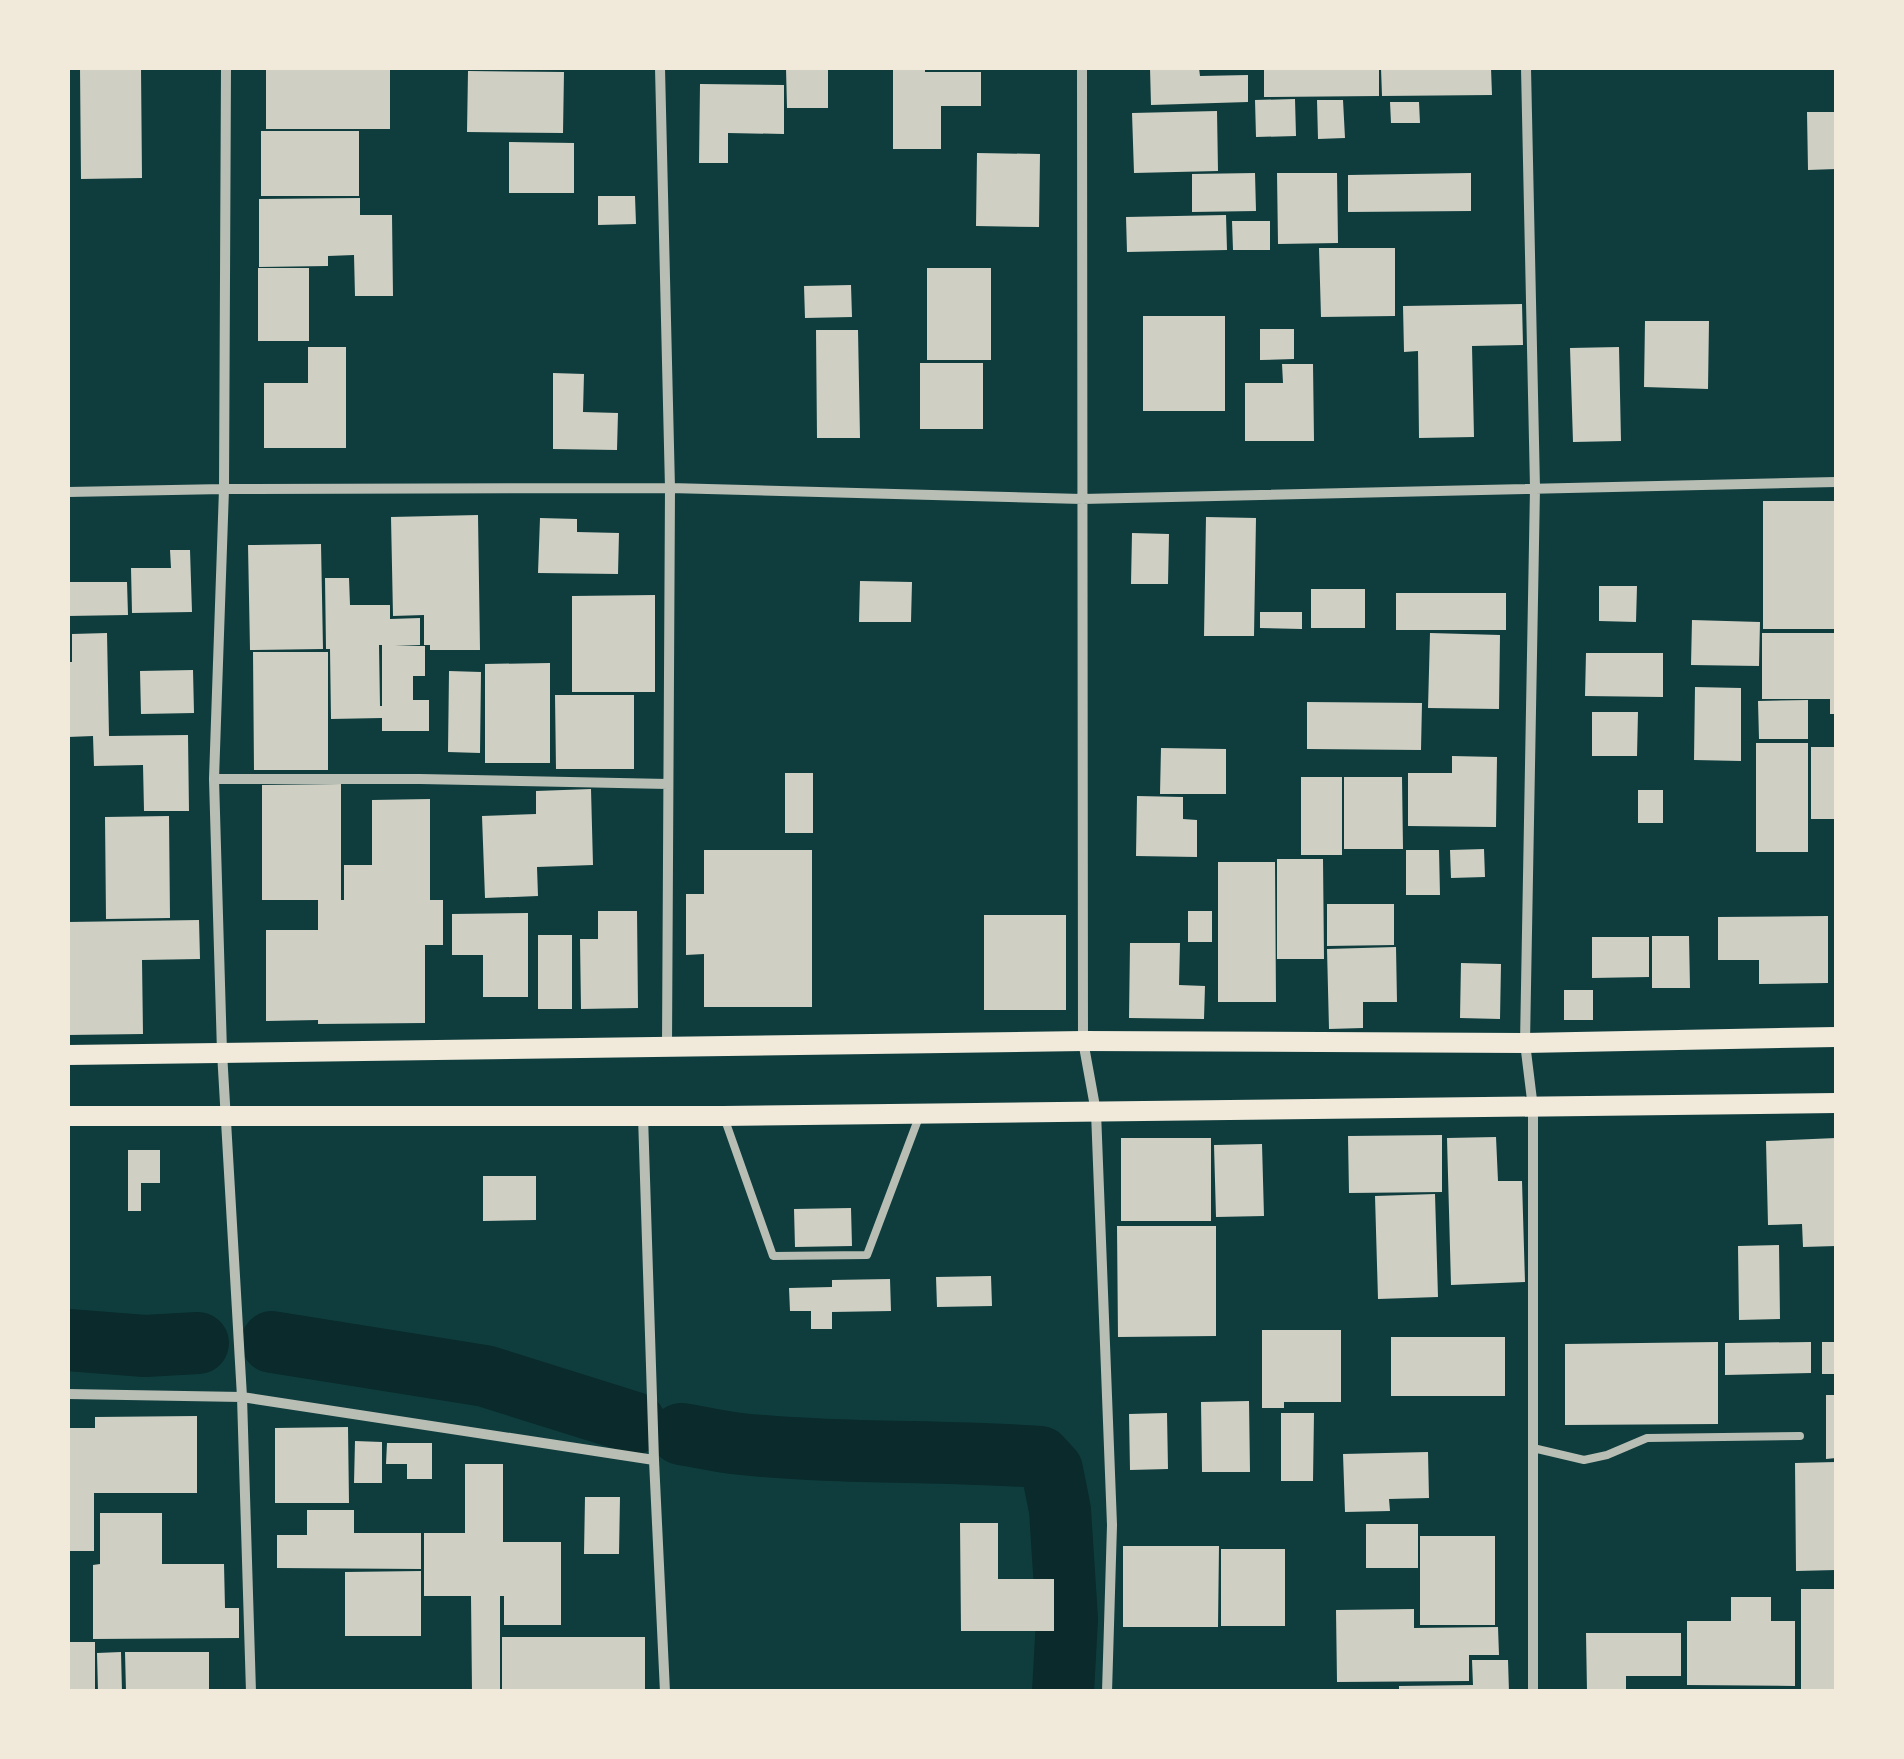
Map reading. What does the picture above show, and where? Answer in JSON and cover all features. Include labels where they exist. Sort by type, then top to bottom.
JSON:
[{"type":"main road","points":[[68,1055],[1836,1037]]},
{"type":"main road","points":[[68,1116],[723,1116],[1836,1103]]},
{"type":"street","points":[[226,68],[224,489],[214,778],[222,1052],[242,1397],[250,1692]]},
{"type":"street","points":[[660,68],[670,488],[667,1046]]},
{"type":"street","points":[[1082,68],[1083,1042],[1096,1112],[1112,1526],[1107,1692]]},
{"type":"street","points":[[1526,68],[1534,488],[1525,1043],[1533,1108],[1533,1692]]},
{"type":"street","points":[[68,492],[670,488],[1082,499],[1836,482]]},
{"type":"street","points":[[214,778],[668,784]]},
{"type":"street","points":[[644,1116],[664,1692]]},
{"type":"street","points":[[68,1394],[242,1397],[654,1460]]},
{"type":"lane","points":[[723,1116],[773,1256],[867,1255],[921,1114]]},
{"type":"lane","points":[[1533,1448],[1584,1460],[1647,1438],[1800,1436]]},
{"type":"building","points":[[80,68],[141,68],[142,178],[81,179]]},
{"type":"building","points":[[266,68],[390,68],[390,129],[266,129]]},
{"type":"building","points":[[786,68],[828,68],[828,108],[787,108]]},
{"type":"building","points":[[893,68],[981,72],[981,106],[941,106],[941,149],[893,149]]},
{"type":"building","points":[[1150,68],[1199,68],[1200,76],[1248,75],[1248,102],[1151,105]]},
{"type":"building","points":[[1264,68],[1379,68],[1379,96],[1264,97]]},
{"type":"building","points":[[1381,68],[1491,68],[1492,95],[1382,96]]},
{"type":"building","points":[[468,71],[564,72],[563,133],[467,132]]},
{"type":"building","points":[[700,84],[784,85],[784,134],[728,133],[728,163],[699,163]]},
{"type":"building","points":[[1295,99],[1296,136],[1256,137],[1255,100]]},
{"type":"building","points":[[1317,100],[1343,100],[1345,138],[1318,139]]},
{"type":"building","points":[[1390,102],[1419,102],[1420,123],[1391,123]]},
{"type":"building","points":[[1217,111],[1218,171],[1134,173],[1132,113]]},
{"type":"building","points":[[1807,112],[1836,112],[1836,169],[1808,170]]},
{"type":"building","points":[[261,131],[359,131],[359,196],[261,196]]},
{"type":"building","points":[[509,142],[574,143],[574,193],[509,193]]},
{"type":"building","points":[[977,153],[1040,154],[1039,227],[976,226]]},
{"type":"building","points":[[1255,173],[1256,211],[1192,212],[1192,174]]},
{"type":"building","points":[[1277,173],[1337,173],[1338,243],[1278,244]]},
{"type":"building","points":[[1471,173],[1471,211],[1348,212],[1348,175]]},
{"type":"building","points":[[598,196],[635,196],[636,224],[598,225]]},
{"type":"building","points":[[360,198],[360,215],[392,215],[393,296],[355,296],[354,255],[328,256],[328,266],[259,267],[259,199]]},
{"type":"building","points":[[1226,215],[1227,250],[1127,252],[1126,217]]},
{"type":"building","points":[[1232,221],[1270,221],[1270,250],[1233,250]]},
{"type":"building","points":[[1319,248],[1395,248],[1395,316],[1321,317]]},
{"type":"building","points":[[258,268],[309,268],[309,341],[258,341]]},
{"type":"building","points":[[927,268],[991,268],[991,360],[927,360]]},
{"type":"building","points":[[851,285],[852,317],[805,318],[804,286]]},
{"type":"building","points":[[1522,304],[1523,345],[1472,346],[1474,437],[1419,438],[1418,351],[1404,352],[1403,306]]},
{"type":"building","points":[[1143,316],[1225,316],[1225,411],[1143,411]]},
{"type":"building","points":[[1645,321],[1709,321],[1708,389],[1644,387]]},
{"type":"building","points":[[1260,329],[1294,329],[1294,359],[1260,360]]},
{"type":"building","points":[[816,330],[858,330],[860,438],[817,438]]},
{"type":"building","points":[[308,347],[346,347],[346,448],[264,448],[264,383],[308,383]]},
{"type":"building","points":[[1619,347],[1621,441],[1573,442],[1570,348]]},
{"type":"building","points":[[920,363],[983,363],[983,429],[920,429]]},
{"type":"building","points":[[1282,364],[1313,364],[1314,441],[1245,441],[1245,383],[1283,383]]},
{"type":"building","points":[[553,373],[584,374],[583,412],[618,413],[617,450],[553,449]]},
{"type":"building","points":[[1763,501],[1836,501],[1836,629],[1763,629]]},
{"type":"building","points":[[478,515],[480,650],[430,650],[430,645],[424,645],[424,615],[393,616],[391,517]]},
{"type":"building","points":[[1206,517],[1256,518],[1254,636],[1204,636]]},
{"type":"building","points":[[540,518],[577,519],[577,532],[619,533],[618,574],[538,573]]},
{"type":"building","points":[[1132,533],[1169,534],[1168,584],[1131,584]]},
{"type":"building","points":[[321,544],[323,649],[250,650],[248,545]]},
{"type":"building","points":[[170,550],[190,550],[192,612],[132,613],[131,568],[171,568]]},
{"type":"building","points":[[325,578],[349,578],[350,605],[390,605],[390,619],[420,618],[420,645],[395,646],[425,646],[425,676],[413,676],[413,700],[429,700],[429,731],[382,731],[382,718],[331,719],[330,649],[326,649]],"holes":[[[379,645],[382,706],[380,706]]]},
{"type":"building","points":[[860,581],[912,582],[911,622],[859,622]]},
{"type":"building","points":[[68,582],[127,582],[128,615],[68,616]]},
{"type":"building","points":[[1599,586],[1637,586],[1636,622],[1599,621]]},
{"type":"building","points":[[1311,589],[1365,589],[1365,628],[1311,628]]},
{"type":"building","points":[[1396,593],[1506,593],[1506,630],[1396,630]]},
{"type":"building","points":[[655,595],[655,692],[572,692],[572,596]]},
{"type":"building","points":[[1260,612],[1302,612],[1302,629],[1260,628]]},
{"type":"building","points":[[1692,620],[1760,622],[1759,666],[1691,665]]},
{"type":"building","points":[[107,633],[109,736],[188,735],[189,811],[144,811],[143,765],[94,766],[93,736],[68,737],[72,634]]},
{"type":"building","points":[[1430,633],[1500,635],[1499,709],[1428,708]]},
{"type":"building","points":[[1762,633],[1836,633],[1836,714],[1830,714],[1830,699],[1762,699]]},
{"type":"building","points":[[253,652],[328,652],[328,770],[254,770]]},
{"type":"building","points":[[1586,653],[1663,653],[1663,697],[1585,696]]},
{"type":"building","points":[[550,663],[550,763],[485,763],[485,664]]},
{"type":"building","points":[[193,670],[194,713],[141,714],[140,671]]},
{"type":"building","points":[[449,671],[481,672],[480,753],[448,752]]},
{"type":"building","points":[[1695,687],[1741,688],[1741,761],[1694,760]]},
{"type":"building","points":[[555,695],[634,695],[634,769],[556,769]]},
{"type":"building","points":[[1808,700],[1808,739],[1759,739],[1758,701]]},
{"type":"building","points":[[1307,702],[1422,703],[1421,750],[1307,749]]},
{"type":"building","points":[[1592,712],[1638,712],[1637,756],[1592,756]]},
{"type":"building","points":[[1756,743],[1808,743],[1808,852],[1756,852]]},
{"type":"building","points":[[1811,747],[1836,747],[1836,819],[1811,819]]},
{"type":"building","points":[[1161,748],[1226,749],[1226,794],[1160,794]]},
{"type":"building","points":[[1452,756],[1497,757],[1496,827],[1408,826],[1408,773],[1452,773]]},
{"type":"building","points":[[785,773],[813,773],[813,833],[785,833]]},
{"type":"building","points":[[1301,777],[1342,777],[1342,855],[1301,855]]},
{"type":"building","points":[[1344,777],[1402,777],[1403,849],[1344,849]]},
{"type":"building","points":[[341,784],[341,900],[344,865],[372,865],[372,800],[430,799],[430,900],[443,900],[443,945],[425,945],[425,1023],[266,1021],[266,930],[318,930],[318,900],[262,900],[262,785]]},
{"type":"building","points":[[591,789],[593,865],[537,867],[538,896],[485,898],[482,816],[536,814],[536,791]]},
{"type":"building","points":[[1638,790],[1663,790],[1663,823],[1638,823]]},
{"type":"building","points":[[1137,796],[1183,797],[1183,819],[1197,820],[1197,857],[1136,856]]},
{"type":"building","points":[[169,816],[170,918],[106,919],[105,817]]},
{"type":"building","points":[[1484,849],[1485,877],[1451,878],[1450,850]]},
{"type":"building","points":[[704,850],[812,850],[812,1007],[704,1007],[704,954],[686,955],[686,894],[704,894]]},
{"type":"building","points":[[1406,850],[1439,850],[1440,895],[1406,895]]},
{"type":"building","points":[[1277,859],[1323,859],[1324,959],[1277,959]]},
{"type":"building","points":[[1218,862],[1275,862],[1276,1002],[1218,1002]]},
{"type":"building","points":[[1327,904],[1394,904],[1394,945],[1327,946]]},
{"type":"building","points":[[598,911],[637,911],[638,1008],[581,1009],[580,939],[598,939]]},
{"type":"building","points":[[1188,911],[1212,911],[1212,942],[1188,942]]},
{"type":"building","points":[[528,913],[528,997],[483,997],[483,955],[452,955],[452,914]]},
{"type":"building","points":[[984,915],[1066,915],[1066,1010],[984,1010]]},
{"type":"building","points":[[1828,916],[1828,983],[1759,984],[1759,960],[1718,960],[1718,917]]},
{"type":"building","points":[[199,920],[200,959],[142,960],[143,1034],[68,1035],[68,922]]},
{"type":"building","points":[[538,935],[572,935],[572,1009],[538,1009]]},
{"type":"building","points":[[1652,936],[1689,936],[1690,988],[1652,988]]},
{"type":"building","points":[[1592,937],[1649,937],[1649,977],[1592,978]]},
{"type":"building","points":[[1130,943],[1180,943],[1179,985],[1205,986],[1204,1019],[1129,1018]]},
{"type":"building","points":[[1396,947],[1397,1002],[1363,1002],[1363,1028],[1329,1029],[1327,949]]},
{"type":"building","points":[[1461,963],[1501,964],[1500,1019],[1460,1018]]},
{"type":"building","points":[[1564,990],[1593,990],[1593,1020],[1564,1020]]},
{"type":"building","points":[[1442,1135],[1442,1192],[1349,1193],[1348,1136]]},
{"type":"building","points":[[1496,1137],[1498,1181],[1522,1181],[1525,1282],[1451,1285],[1447,1138]]},
{"type":"building","points":[[1121,1138],[1211,1138],[1211,1221],[1121,1221]]},
{"type":"building","points":[[1836,1138],[1836,1246],[1803,1247],[1802,1224],[1768,1225],[1766,1141]]},
{"type":"building","points":[[1262,1144],[1264,1216],[1216,1217],[1214,1145]]},
{"type":"building","points":[[128,1150],[160,1150],[160,1183],[141,1183],[141,1211],[128,1211]]},
{"type":"building","points":[[483,1176],[536,1176],[536,1220],[483,1221]]},
{"type":"building","points":[[1435,1194],[1438,1297],[1378,1299],[1375,1196]]},
{"type":"building","points":[[851,1208],[852,1246],[795,1247],[794,1209]]},
{"type":"building","points":[[1117,1226],[1216,1226],[1216,1336],[1118,1337]]},
{"type":"building","points":[[1779,1245],[1780,1319],[1739,1320],[1738,1246]]},
{"type":"building","points":[[991,1276],[992,1306],[937,1307],[936,1277]]},
{"type":"building","points":[[890,1279],[891,1311],[832,1312],[832,1329],[811,1329],[811,1311],[790,1311],[789,1288],[832,1287],[832,1280]]},
{"type":"building","points":[[1262,1330],[1341,1330],[1341,1402],[1284,1402],[1284,1408],[1262,1408]]},
{"type":"building","points":[[1391,1337],[1505,1337],[1505,1396],[1391,1396]]},
{"type":"building","points":[[1718,1342],[1718,1424],[1565,1425],[1565,1344]]},
{"type":"building","points":[[1811,1342],[1811,1373],[1725,1375],[1725,1343]]},
{"type":"building","points":[[1822,1342],[1836,1342],[1836,1374],[1822,1374]]},
{"type":"building","points":[[1826,1395],[1836,1395],[1836,1458],[1826,1459]]},
{"type":"building","points":[[1249,1401],[1250,1472],[1202,1472],[1201,1402]]},
{"type":"building","points":[[1167,1413],[1168,1469],[1130,1470],[1129,1414]]},
{"type":"building","points":[[1281,1413],[1314,1413],[1313,1481],[1281,1481]]},
{"type":"building","points":[[197,1416],[197,1493],[94,1493],[94,1551],[68,1551],[68,1428],[95,1428],[95,1417]]},
{"type":"building","points":[[348,1427],[349,1503],[275,1503],[275,1428]]},
{"type":"building","points":[[355,1441],[382,1442],[382,1483],[354,1483]]},
{"type":"building","points":[[387,1443],[432,1443],[432,1479],[407,1479],[407,1464],[386,1464]]},
{"type":"building","points":[[1428,1452],[1429,1498],[1389,1499],[1390,1511],[1345,1512],[1343,1454]]},
{"type":"building","points":[[1836,1462],[1836,1570],[1796,1571],[1795,1463]]},
{"type":"building","points":[[465,1464],[503,1464],[503,1542],[561,1542],[561,1625],[504,1625],[504,1596],[500,1596],[500,1692],[472,1692],[471,1596],[424,1596],[424,1533],[465,1533]]},
{"type":"building","points":[[585,1497],[620,1497],[619,1554],[584,1554]]},
{"type":"building","points":[[307,1510],[354,1510],[354,1533],[421,1533],[421,1569],[277,1568],[277,1535],[307,1535]]},
{"type":"building","points":[[100,1513],[162,1513],[162,1564],[224,1564],[225,1608],[239,1608],[239,1638],[93,1639],[93,1565],[100,1564]]},
{"type":"building","points":[[960,1523],[998,1523],[998,1579],[1054,1579],[1054,1631],[961,1631]]},
{"type":"building","points":[[1366,1524],[1418,1524],[1418,1568],[1366,1568]]},
{"type":"building","points":[[1420,1536],[1495,1536],[1495,1625],[1420,1625]]},
{"type":"building","points":[[1123,1546],[1219,1546],[1218,1627],[1123,1627]]},
{"type":"building","points":[[1221,1549],[1285,1549],[1285,1626],[1221,1626]]},
{"type":"building","points":[[421,1571],[421,1636],[345,1636],[345,1572]]},
{"type":"building","points":[[1801,1589],[1836,1589],[1836,1692],[1801,1692]]},
{"type":"building","points":[[1731,1597],[1771,1597],[1771,1621],[1795,1621],[1795,1686],[1687,1685],[1687,1621],[1731,1621]]},
{"type":"building","points":[[1414,1609],[1414,1628],[1498,1627],[1499,1655],[1469,1655],[1469,1681],[1337,1682],[1336,1610]]},
{"type":"building","points":[[1586,1633],[1681,1633],[1681,1676],[1626,1676],[1626,1692],[1587,1692]]},
{"type":"building","points":[[502,1637],[645,1637],[645,1692],[502,1692]]},
{"type":"building","points":[[68,1642],[95,1642],[95,1692],[68,1692]]},
{"type":"building","points":[[121,1652],[122,1692],[98,1692],[97,1653]]},
{"type":"building","points":[[125,1652],[209,1652],[209,1692],[126,1692]]},
{"type":"building","points":[[1472,1660],[1508,1660],[1509,1692],[1399,1692],[1399,1686],[1473,1685]]},
{"type":"waterway","points":[[68,1340],[145,1346],[198,1343]]},
{"type":"waterway","points":[[272,1342],[485,1376],[635,1423]]},
{"type":"waterway","points":[[681,1434],[778,1447],[1040,1457],[1052,1470],[1060,1510],[1067,1619],[1063,1692]]}]
